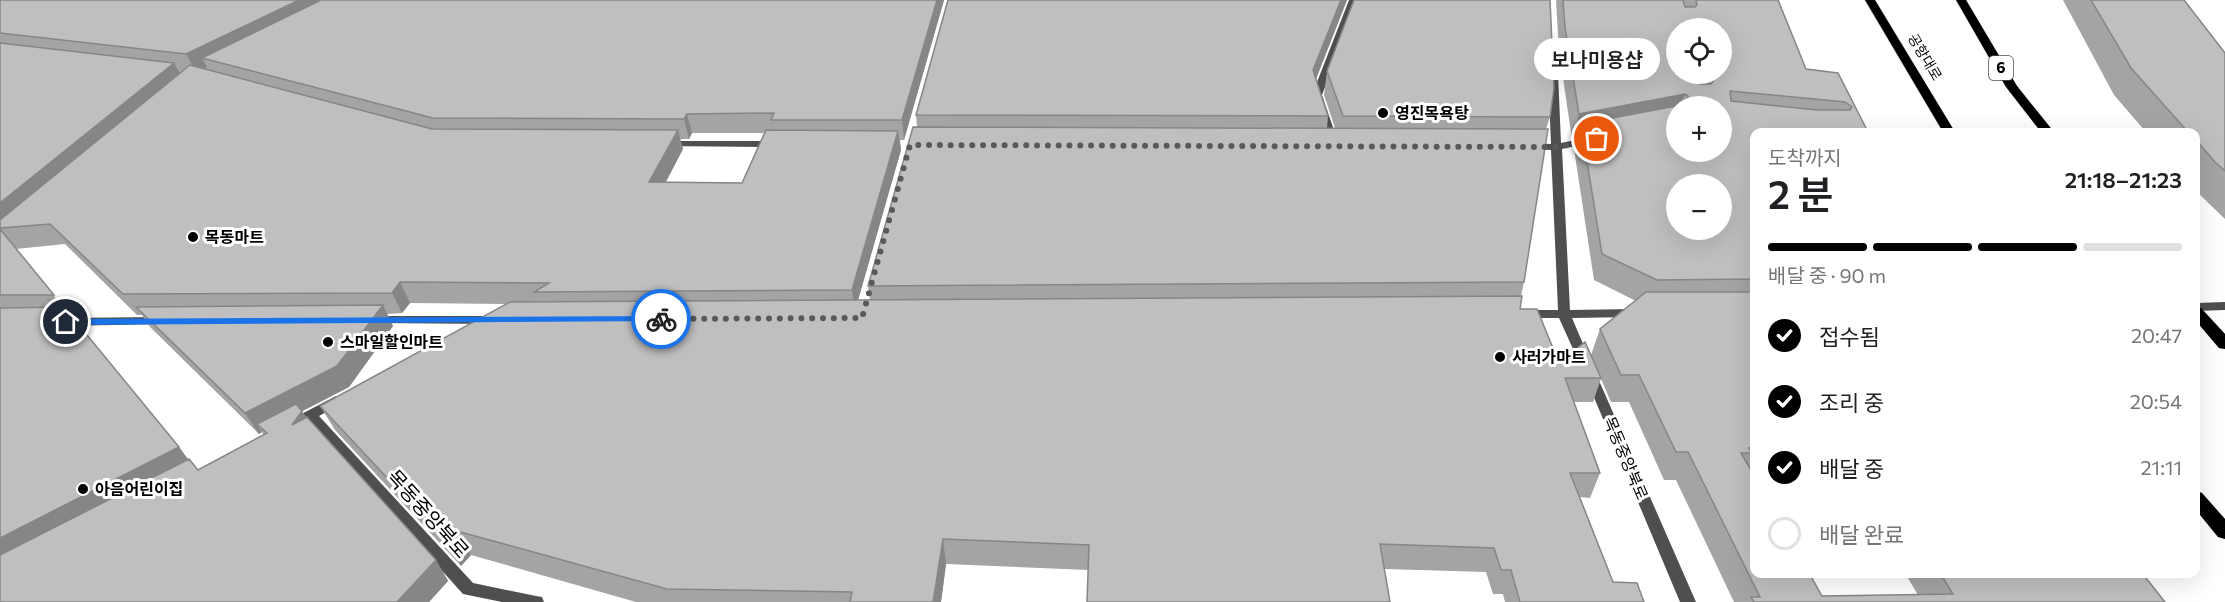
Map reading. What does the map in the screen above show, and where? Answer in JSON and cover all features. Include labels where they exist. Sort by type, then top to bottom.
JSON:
[{"type":"main road","name":"공항대로","points":[[1870,0],[1947,128]]},
{"type":"main road","name":"6","points":[[1961,0],[2012,87],[2045,128]]},
{"type":"main road","points":[[2200,314],[2225,344]]},
{"type":"main road","points":[[2200,503],[2225,532]]},
{"type":"street","points":[[1335,146],[1317,95],[1353,0]]},
{"type":"street","name":"목동중앙북로","points":[[1552,56],[1564,314],[1688,602]]},
{"type":"street","points":[[1522,146],[1557,147],[1600,138]]},
{"type":"street","points":[[658,144],[790,144]]},
{"type":"street","points":[[1323,146],[1346,146]]},
{"type":"street","points":[[2200,309],[2225,306]]},
{"type":"street","points":[[1517,314],[1648,313]]},
{"type":"street","points":[[360,320],[497,320],[461,335]]},
{"type":"street","points":[[47,322],[177,321]]},
{"type":"street","points":[[279,431],[350,394]]},
{"type":"street","name":"목동중앙북로","points":[[310,415],[465,596],[536,602]]},
{"type":"building","points":[[0,0],[299,0],[186,54],[0,33]]},
{"type":"building","points":[[321,0],[937,0],[902,120],[771,120],[774,113],[687,114],[684,119],[433,118],[202,58]]},
{"type":"building","points":[[948,0],[1341,0],[1313,70],[1328,116],[916,115]]},
{"type":"building","points":[[1354,0],[1550,0],[1554,88],[1550,117],[1343,116],[1327,71]]},
{"type":"building","points":[[1563,0],[1683,0],[1685,7],[1695,7],[1696,0],[1778,0],[1806,69],[1838,73],[1866,128],[1750,128],[1750,279],[1657,280],[1602,254],[1581,124],[1666,108],[1666,162],[1732,162],[1732,101],[1817,110],[1850,110],[1852,107],[1845,102],[1730,91],[1730,96],[1688,96],[1685,94],[1579,114],[1565,28]]},
{"type":"building","points":[[2091,0],[2184,0],[2225,53],[2225,171],[2200,145],[2200,128],[2184,128],[2131,68]]},
{"type":"building","points":[[0,43],[174,63],[0,203]]},
{"type":"building","points":[[190,65],[432,129],[678,130],[649,182],[742,183],[766,130],[898,131],[852,290],[534,292],[549,283],[400,282],[392,293],[123,294],[50,224],[0,228],[0,220]]},
{"type":"building","points":[[913,127],[1548,129],[1524,282],[868,286]]},
{"type":"building","points":[[0,229],[54,295],[0,295]]},
{"type":"building","points":[[1646,292],[1750,292],[1750,453],[1741,453],[1750,468],[1750,577],[1688,452],[1676,452],[1639,375],[1621,375],[1600,329]]},
{"type":"building","points":[[1522,296],[1520,309],[1537,309],[1559,363],[1585,342],[1601,378],[1565,378],[1600,473],[1570,473],[1613,582],[1637,583],[1644,602],[1520,602],[1511,570],[1501,570],[1494,548],[1380,544],[1390,602],[1087,602],[1089,545],[943,539],[933,602],[850,602],[852,592],[667,589],[457,531],[447,542],[320,406],[510,302]]},
{"type":"building","points":[[383,305],[337,366],[245,413],[136,307]]},
{"type":"building","points":[[64,307],[179,447],[0,538],[0,308]]},
{"type":"building","points":[[296,404],[302,411],[292,425],[307,417],[436,560],[397,602],[0,602],[0,555],[189,459],[198,470],[267,433],[257,424]]},
{"type":"building","points":[[1751,578],[1812,578],[1822,596],[1953,594],[1943,578],[2146,578],[2165,602],[1754,602],[1751,597],[1760,597]]},
{"type":"way so far","points":[[661,319],[862,318],[910,145],[1557,147],[1597,139]]},
{"type":"place","name":"영진목욕탕","points":[[1383,113]]},
{"type":"place","name":"보나미용샵","points":[[1597,139]]},
{"type":"place","name":"목동마트","points":[[193,237]]},
{"type":"place","name":"스마일할인마트","points":[[328,342]]},
{"type":"place","name":"사러가마트","points":[[1500,357]]},
{"type":"place","name":"아음어린이집","points":[[83,489]]},
{"type":"route","points":[[66,322],[661,319]]}]
